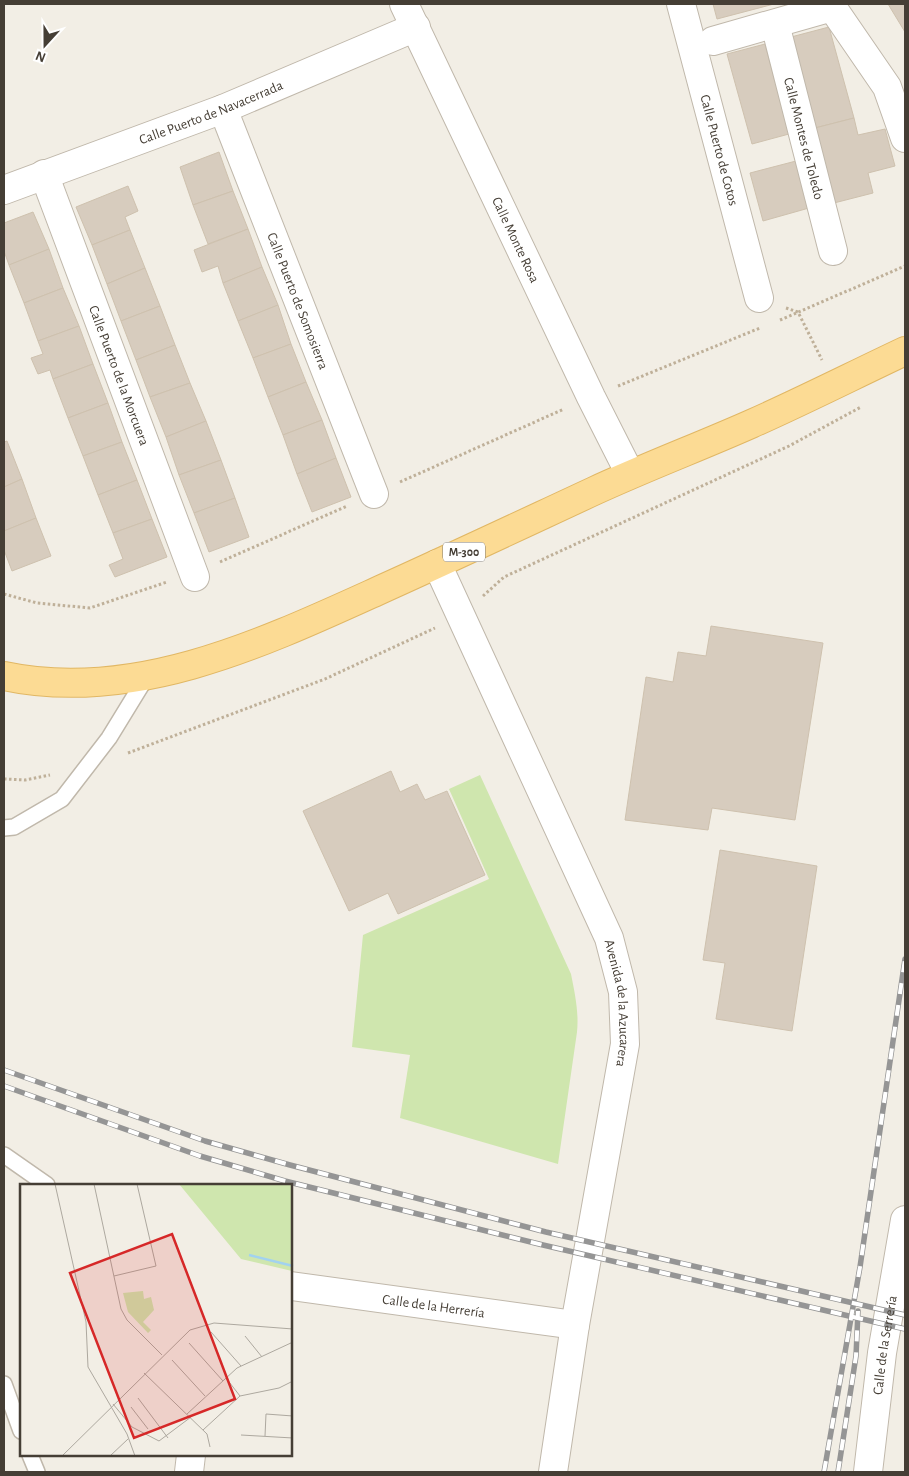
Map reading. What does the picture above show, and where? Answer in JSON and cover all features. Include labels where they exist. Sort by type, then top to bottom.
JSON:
[{"type":"main road","name":"M-300","points":[[4,676],[28,681],[76,683],[147,676],[232,653],[318,618],[630,474],[751,424],[905,351]]},
{"type":"street","name":"Calle Puerto de Cotos","points":[[681,4],[759,298]]},
{"type":"street","points":[[714,41],[831,6],[887,87],[905,138]]},
{"type":"street","name":"Calle Puerto de Navacerrada","points":[[6,183],[44,174],[223,109],[410,16]]},
{"type":"street","name":"Calle Monte Rosa","points":[[410,16],[591,397],[630,474]]},
{"type":"street","name":"Calle Montes de Toledo","points":[[775,24],[833,251]]},
{"type":"street","name":"Calle Puerto de Somosierra","points":[[223,109],[374,494]]},
{"type":"street","name":"Calle Puerto de la Morcuera","points":[[44,174],[194,575]]},
{"type":"street","name":"Avenida de la Azucarera","points":[[437,564],[608,938],[623,992],[625,1044],[575,1325],[553,1472]]},
{"type":"street","name":"Calle de la Serrería","points":[[868,1472],[882,1352],[905,1220]]},
{"type":"street","name":"Calle de la Herrería","points":[[292,1286],[575,1325]]},
{"type":"street","points":[[189,1472],[191,1456]]},
{"type":"lane","points":[[4,828],[14,827],[62,799],[109,738],[147,676]]},
{"type":"lane","points":[[4,1155],[46,1184]]},
{"type":"lane","points":[[4,1384],[20,1428]]},
{"type":"lane","points":[[30,1456],[37,1472]]},
{"type":"path","points":[[771,324],[905,266]]},
{"type":"path","points":[[759,298],[798,312],[849,414]]},
{"type":"path","points":[[4,594],[37,603],[90,608],[194,575],[591,397],[762,327]]},
{"type":"green space","points":[[480,775],[571,974],[577,1010],[577,1032],[558,1164],[400,1118],[410,1055],[352,1047],[363,935],[489,879],[449,789]]},
{"type":"building","points":[[713,4],[774,4],[717,19]]},
{"type":"building","points":[[888,4],[905,4],[905,32]]},
{"type":"building","points":[[829,27],[854,118],[815,128],[791,37]]},
{"type":"building","points":[[765,44],[789,134],[752,144],[727,54]]},
{"type":"building","points":[[854,118],[858,135],[885,129],[895,166],[868,173],[873,193],[834,203],[815,128]]},
{"type":"building","points":[[219,152],[233,191],[193,205],[180,167]]},
{"type":"building","points":[[796,161],[809,208],[763,221],[750,173]]},
{"type":"building","points":[[128,186],[138,211],[125,217],[130,230],[92,245],[76,207]]},
{"type":"building","points":[[233,191],[248,229],[208,244],[193,205]]},
{"type":"building","points":[[33,212],[49,249],[9,265],[4,251],[4,223]]},
{"type":"building","points":[[248,229],[262,267],[223,283],[218,266],[202,272],[194,250]]},
{"type":"building","points":[[130,230],[145,268],[107,284],[92,245]]},
{"type":"building","points":[[49,249],[63,288],[24,303],[9,265]]},
{"type":"building","points":[[262,267],[278,305],[238,321],[223,283]]},
{"type":"building","points":[[145,268],[160,306],[121,321],[107,284]]},
{"type":"building","points":[[63,288],[79,326],[38,341],[24,303]]},
{"type":"building","points":[[278,305],[291,344],[253,358],[238,321]]},
{"type":"building","points":[[160,306],[175,345],[136,360],[121,321]]},
{"type":"building","points":[[79,326],[93,364],[53,379],[50,370],[38,374],[31,358],[43,354],[38,341]]},
{"type":"building","points":[[291,344],[306,382],[268,397],[253,358]]},
{"type":"building","points":[[175,345],[190,383],[150,397],[136,360]]},
{"type":"building","points":[[93,364],[108,403],[68,418],[53,379]]},
{"type":"building","points":[[306,382],[322,420],[283,435],[268,397]]},
{"type":"building","points":[[190,383],[206,421],[166,437],[150,397]]},
{"type":"building","points":[[108,403],[122,442],[83,456],[68,418]]},
{"type":"building","points":[[322,420],[336,458],[297,474],[283,435]]},
{"type":"building","points":[[206,421],[221,460],[179,475],[166,437]]},
{"type":"building","points":[[7,441],[22,479],[4,487],[4,442]]},
{"type":"building","points":[[122,442],[137,480],[98,495],[83,456]]},
{"type":"building","points":[[336,458],[351,497],[312,512],[297,474]]},
{"type":"building","points":[[221,460],[235,498],[194,513],[179,475]]},
{"type":"building","points":[[22,479],[36,518],[4,531],[4,487]]},
{"type":"building","points":[[137,480],[152,519],[113,533],[98,495]]},
{"type":"building","points":[[235,498],[249,537],[209,552],[194,513]]},
{"type":"building","points":[[36,518],[51,556],[12,571],[4,550],[4,531]]},
{"type":"building","points":[[152,519],[167,557],[115,577],[109,565],[123,559],[113,533]]},
{"type":"building","points":[[711,626],[823,643],[795,820],[712,808],[708,830],[625,820],[646,677],[673,682],[678,652],[706,656]]},
{"type":"building","points":[[391,771],[400,792],[417,784],[425,800],[447,791],[485,875],[398,914],[388,893],[349,911],[303,811]]},
{"type":"building","points":[[720,850],[817,866],[792,1031],[716,1019],[725,963],[703,960]]},
{"type":"railway","points":[[824,1472],[860,1267],[905,959]]},
{"type":"railway","points":[[4,1070],[205,1141],[290,1165],[546,1232],[905,1315]]},
{"type":"railway","points":[[4,1086],[200,1156],[285,1181],[543,1245],[905,1329]]},
{"type":"railway","points":[[838,1472],[856,1356],[858,1311]]}]
